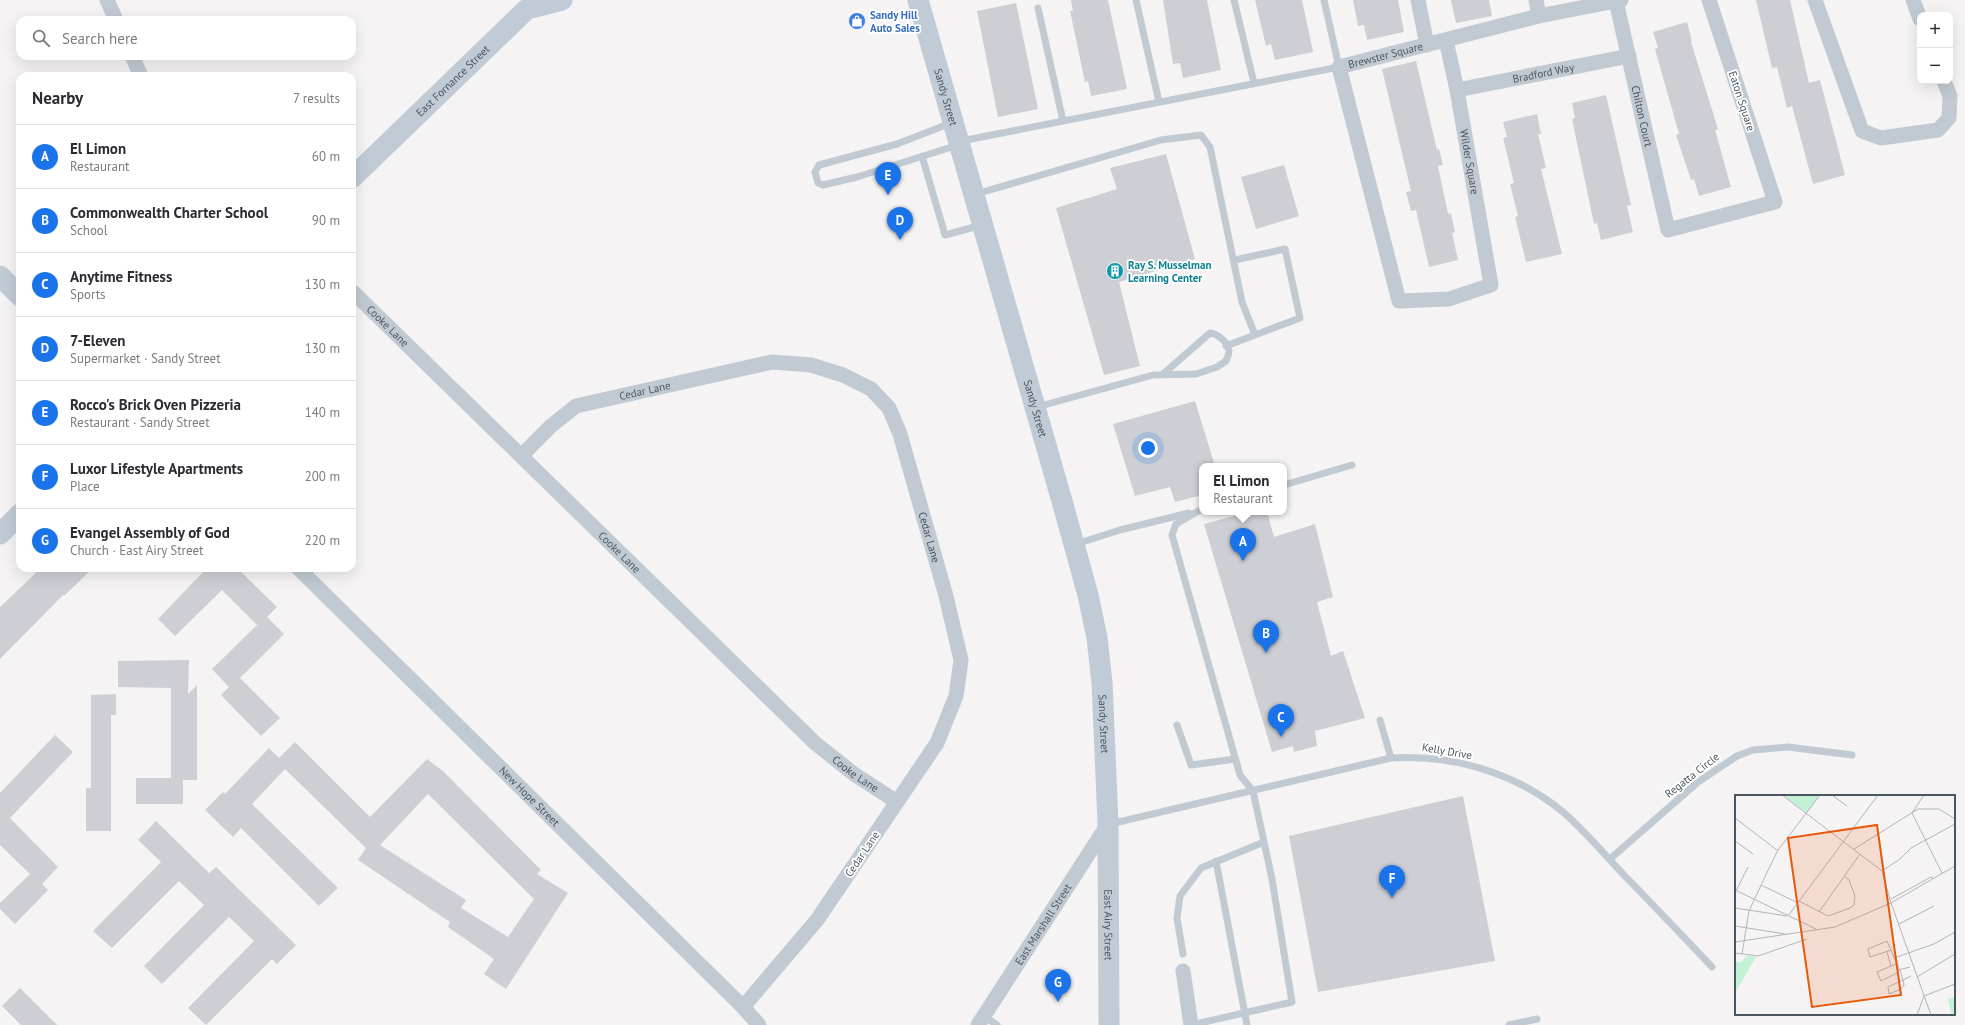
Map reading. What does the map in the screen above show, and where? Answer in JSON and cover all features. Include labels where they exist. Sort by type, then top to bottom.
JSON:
[{"type":"main road","name":"East Fornance Street","points":[[356,174],[524,5],[562,0]]},
{"type":"main road","name":"Sandy Street","points":[[918,0],[1088,595],[1097,638],[1102,682],[1108,824]]},
{"type":"main road","points":[[0,276],[16,292]]},
{"type":"main road","points":[[0,534],[16,518]]},
{"type":"main road","name":"East Airy Street","points":[[1108,824],[1108,1025]]},
{"type":"street","points":[[107,0],[114,16]]},
{"type":"street","points":[[1418,0],[1427,44]]},
{"type":"street","points":[[1536,0],[1540,16]]},
{"type":"street","name":"Brewster Square","points":[[1491,285],[1449,299],[1400,301],[1339,67],[1540,16],[1600,2],[1619,0]]},
{"type":"street","name":"Chilton Court","points":[[1619,0],[1629,56],[1668,230]]},
{"type":"street","name":"Eaton Square","points":[[1668,230],[1775,202],[1708,0]]},
{"type":"street","points":[[1815,0],[1862,131],[1881,138],[1938,130],[1949,118],[1950,96],[1945,84]]},
{"type":"street","points":[[1913,0],[1917,12]]},
{"type":"street","name":"Wilder Square","points":[[1446,40],[1457,90],[1491,285]]},
{"type":"street","name":"Bradford Way","points":[[1457,90],[1629,56]]},
{"type":"street","points":[[134,60],[139,72]]},
{"type":"street","name":"Cooke Lane","points":[[356,295],[815,743],[854,774],[897,802]]},
{"type":"street","name":"Cedar Lane","points":[[521,456],[551,426],[576,406],[772,362],[811,365],[843,375],[871,389],[889,408],[900,434],[946,596],[962,660],[956,696],[937,743],[817,920],[743,1007]]},
{"type":"street","name":"New Hope Street","points":[[302,572],[743,1007],[757,1024]]},
{"type":"street","name":"East Marshall Street","points":[[981,1020],[1108,824]]},
{"type":"street","points":[[1183,971],[1191,1025]]},
{"type":"lane","points":[[1136,0],[1159,102]]},
{"type":"lane","points":[[1234,0],[1254,83]]},
{"type":"lane","points":[[957,136],[922,156],[824,186],[818,183],[815,172],[819,165],[897,144],[1063,121],[1339,67],[1324,0]]},
{"type":"lane","points":[[1038,8],[1063,121]]},
{"type":"lane","points":[[974,195],[1161,140],[1200,135],[1210,147],[1235,260],[1242,302],[1254,336]]},
{"type":"lane","points":[[922,156],[945,235],[982,225]]},
{"type":"lane","points":[[1226,346],[1300,318],[1285,249],[1235,260]]},
{"type":"lane","points":[[1035,408],[1153,375],[1162,375],[1190,375],[1217,367],[1226,361],[1229,351],[1215,334],[1210,333],[1162,375]]},
{"type":"lane","points":[[1287,484],[1352,465]]},
{"type":"lane","points":[[1074,545],[1120,530],[1199,510]]},
{"type":"lane","points":[[1191,1025],[1292,1002],[1272,879],[1253,790],[1240,775],[1172,535],[1176,524],[1199,511]]},
{"type":"lane","points":[[1380,720],[1391,758]]},
{"type":"lane","points":[[1177,725],[1191,765],[1235,759]]},
{"type":"lane","name":"Regatta Circle","points":[[1610,859],[1698,782],[1737,756],[1753,750],[1788,746],[1852,755]]},
{"type":"lane","name":"Kelly Drive","points":[[1108,824],[1391,758],[1410,757],[1451,761],[1505,776],[1525,787],[1563,812],[1610,859],[1712,967]]},
{"type":"lane","points":[[1183,954],[1177,918],[1180,896],[1201,868],[1264,842]]},
{"type":"lane","points":[[1216,861],[1247,1025]]},
{"type":"lane","points":[[1509,1025],[1537,1019]]},
{"type":"lane","points":[[981,1020],[997,1025]]},
{"type":"building","points":[[1071,0],[1108,0],[1127,89],[1091,96],[1088,81],[1085,82],[1070,11],[1073,11]]},
{"type":"building","points":[[1163,0],[1207,0],[1221,70],[1183,78],[1180,63],[1173,64]]},
{"type":"building","points":[[1255,0],[1302,0],[1313,52],[1275,60],[1271,44],[1266,46]]},
{"type":"building","points":[[1353,0],[1398,0],[1404,32],[1367,40],[1364,25],[1358,26]]},
{"type":"building","points":[[1451,0],[1489,0],[1492,16],[1456,23]]},
{"type":"building","points":[[1756,0],[1790,0],[1809,83],[1820,80],[1845,175],[1813,184],[1792,106],[1787,108],[1777,67],[1772,68]]},
{"type":"building","points":[[1016,3],[1038,109],[998,117],[977,11]]},
{"type":"building","points":[[1687,22],[1691,42],[1718,129],[1715,130],[1731,187],[1699,196],[1694,179],[1691,180],[1676,135],[1679,134],[1655,49],[1658,48],[1653,32]]},
{"type":"building","points":[[1416,61],[1437,150],[1439,149],[1443,165],[1438,166],[1448,214],[1451,213],[1455,232],[1452,233],[1458,260],[1429,267],[1416,210],[1411,211],[1406,192],[1411,191],[1382,69]]},
{"type":"building","points":[[1606,95],[1631,205],[1627,206],[1633,232],[1601,240],[1597,223],[1594,224],[1572,119],[1575,118],[1572,103]]},
{"type":"building","points":[[1537,114],[1541,134],[1538,134],[1546,168],[1541,169],[1562,254],[1526,262],[1515,217],[1518,216],[1510,184],[1514,183],[1503,138],[1507,137],[1503,122]]},
{"type":"building","name":"Ray S. Musselman Learning Center","points":[[1166,154],[1195,259],[1119,282],[1140,366],[1104,375],[1056,208],[1117,189],[1110,168]]},
{"type":"building","points":[[1284,165],[1299,216],[1256,229],[1241,177]]},
{"type":"building","points":[[1195,401],[1214,463],[1199,463],[1199,496],[1175,502],[1170,487],[1135,496],[1113,424]]},
{"type":"building","points":[[1238,515],[1268,515],[1274,537],[1315,524],[1333,597],[1317,602],[1331,656],[1343,651],[1365,718],[1315,731],[1317,746],[1294,752],[1293,746],[1272,752],[1204,524]]},
{"type":"building","points":[[37,572],[89,572],[64,596],[63,595],[0,659],[0,607]]},
{"type":"building","points":[[203,572],[241,572],[277,607],[267,617],[284,634],[240,678],[280,718],[261,736],[221,695],[229,687],[212,669],[257,625],[222,590],[175,636],[158,619]]},
{"type":"building","points":[[189,660],[188,694],[197,685],[197,780],[183,780],[183,804],[136,804],[136,778],[171,778],[171,688],[118,687],[118,661]]},
{"type":"building","points":[[116,694],[116,715],[111,715],[111,831],[86,831],[86,788],[91,788],[91,695]]},
{"type":"building","points":[[55,735],[73,752],[10,818],[58,867],[42,884],[48,890],[15,924],[0,909],[0,903],[30,874],[0,845],[0,793]]},
{"type":"building","points":[[295,742],[370,817],[427,759],[444,772],[541,870],[537,874],[568,893],[506,989],[484,974],[494,959],[448,927],[450,922],[358,860],[366,848],[285,769],[252,804],[338,888],[319,906],[241,828],[233,837],[205,810],[223,792],[225,794],[269,748],[279,758]],"holes":[[[428,794],[534,899],[508,937],[461,908],[466,900],[380,845]]]},
{"type":"building","points":[[1463,796],[1495,961],[1318,992],[1289,836]]},
{"type":"building","points":[[156,821],[209,873],[216,867],[296,945],[277,964],[272,959],[206,1025],[188,1008],[254,941],[229,917],[162,984],[144,966],[204,905],[179,881],[112,948],[93,931],[161,862],[138,840]]},
{"type":"building","points":[[20,988],[57,1025],[21,1025],[2,1006]]},
{"type":"place","name":"Sandy Hill Auto Sales","points":[[857,21]]},
{"type":"place","name":"Rocco's Brick Oven Pizzeria","points":[[888,195]]},
{"type":"place","name":"7-Eleven","points":[[900,240]]},
{"type":"place","name":"Ray S. Musselman Learning Center","points":[[1115,271]]},
{"type":"place","name":"El Limon","points":[[1243,561]]},
{"type":"place","name":"Commonwealth Charter School","points":[[1266,653]]},
{"type":"place","name":"Anytime Fitness","points":[[1281,737]]},
{"type":"place","name":"Luxor Lifestyle Apartments","points":[[1392,898]]},
{"type":"place","name":"Evangel Assembly of God","points":[[1058,1002]]}]
